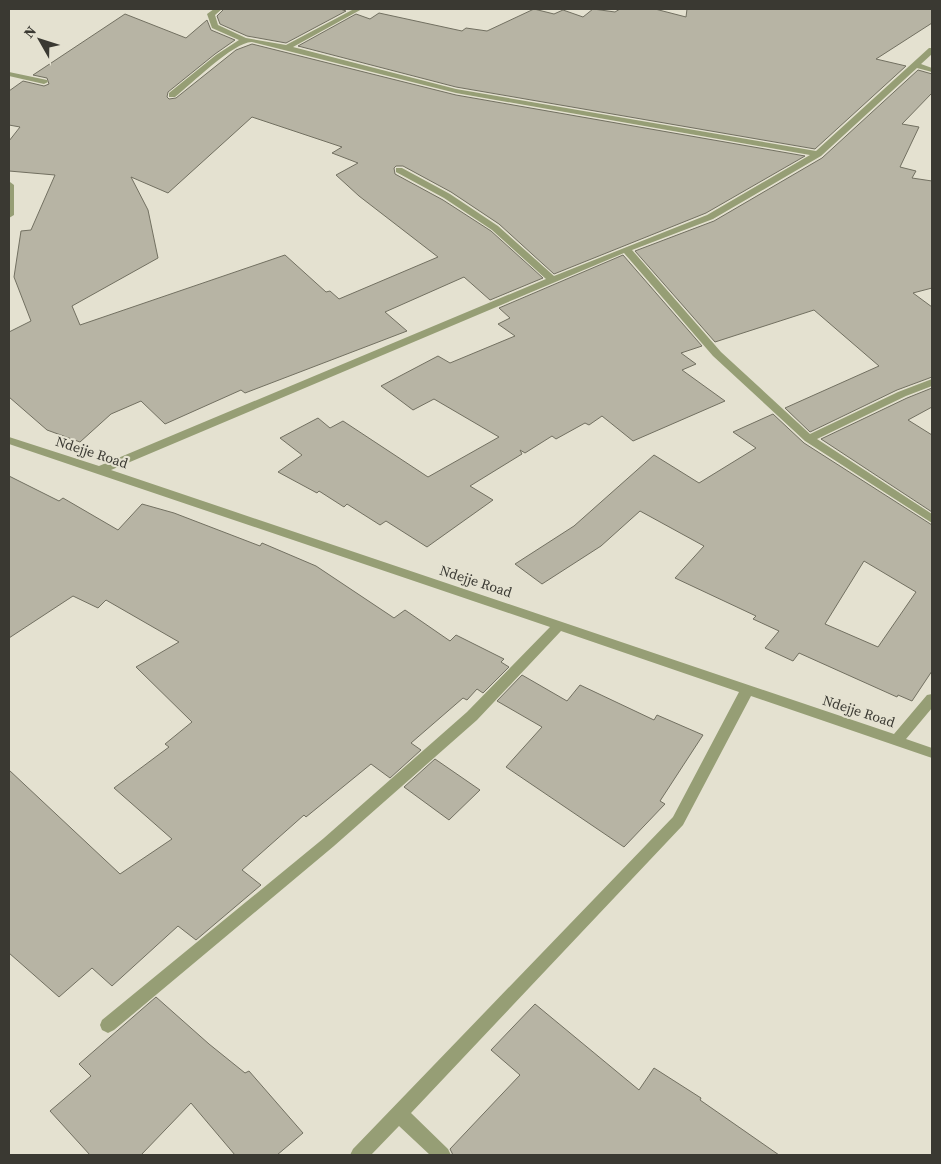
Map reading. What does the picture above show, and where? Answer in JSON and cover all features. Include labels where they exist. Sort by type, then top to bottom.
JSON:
[{"type":"street","points":[[218,9],[210,14],[214,26],[245,40],[264,42],[456,91],[818,154]]},
{"type":"street","points":[[286,48],[358,9]]},
{"type":"street","points":[[172,95],[230,49],[245,40]]},
{"type":"street","points":[[100,470],[626,249],[710,217],[818,154],[932,50]]},
{"type":"street","points":[[916,66],[932,70]]},
{"type":"street","points":[[9,74],[44,82]]},
{"type":"street","points":[[399,170],[447,196],[495,228],[553,280]]},
{"type":"street","points":[[9,215],[10,185]]},
{"type":"street","points":[[626,249],[717,354],[809,439],[932,519]]},
{"type":"street","points":[[809,439],[902,394],[932,382]]},
{"type":"street","name":"Ndejje Road","points":[[9,440],[932,753]]},
{"type":"street","points":[[108,1025],[329,842],[472,716],[559,625]]},
{"type":"street","points":[[359,1155],[400,1115],[678,821],[747,690]]},
{"type":"street","points":[[897,740],[932,699]]},
{"type":"street","points":[[400,1115],[442,1155]]},
{"type":"building","points":[[224,9],[340,9],[346,11],[286,43],[247,36],[220,24],[217,16]]},
{"type":"building","points":[[534,9],[554,14],[563,10],[583,17],[593,9],[615,12],[620,9],[655,9],[686,17],[687,9],[932,9],[932,23],[876,59],[906,66],[815,149],[456,87],[298,46],[356,14],[370,19],[379,13],[462,31],[466,28],[487,31]]},
{"type":"building","points":[[125,14],[186,38],[207,20],[211,30],[235,40],[168,92],[167,97],[169,99],[176,98],[236,50],[252,44],[456,95],[805,156],[706,213],[554,274],[499,224],[451,192],[403,166],[396,166],[394,168],[395,174],[443,200],[491,231],[543,278],[490,300],[464,277],[385,312],[407,331],[245,393],[241,390],[165,424],[141,401],[111,414],[80,442],[47,430],[9,397],[9,332],[31,321],[14,277],[21,231],[31,230],[55,175],[9,171],[9,141],[20,127],[9,125],[9,91],[23,81],[44,86],[49,84],[47,78],[33,75]],"holes":[[[252,117],[342,147],[332,153],[358,163],[336,175],[359,196],[438,257],[339,299],[330,291],[326,292],[285,255],[80,325],[72,306],[158,258],[148,210],[131,177],[168,193]]]},
{"type":"building","points":[[918,70],[932,74],[932,93],[902,124],[919,127],[900,167],[916,171],[912,178],[932,181],[932,288],[913,293],[932,307],[932,377],[897,390],[810,432],[785,408],[879,366],[814,310],[715,342],[635,251],[714,221],[822,158]]},
{"type":"building","points":[[623,255],[702,346],[681,353],[696,364],[682,370],[725,401],[633,441],[602,416],[589,425],[585,423],[556,439],[552,436],[525,453],[520,450],[522,454],[470,486],[493,500],[427,547],[386,521],[380,525],[347,504],[344,507],[319,491],[317,493],[278,472],[302,455],[280,438],[318,418],[330,428],[343,421],[428,477],[499,437],[434,399],[413,410],[381,386],[438,356],[450,363],[515,336],[498,324],[510,318],[499,308]]},
{"type":"building","points":[[932,388],[932,407],[908,420],[932,435],[932,512],[821,439]]},
{"type":"building","points":[[773,414],[804,443],[932,525],[932,671],[912,701],[898,695],[897,697],[799,653],[793,661],[765,648],[779,631],[753,619],[756,616],[675,578],[704,546],[640,511],[601,546],[542,584],[515,564],[574,526],[654,455],[699,483],[756,448],[733,432]],"holes":[[[864,561],[916,592],[878,647],[825,624]]]},
{"type":"building","points":[[9,476],[59,501],[63,498],[118,530],[142,504],[174,513],[260,546],[262,543],[316,566],[394,618],[405,610],[450,641],[456,635],[504,659],[501,662],[509,667],[483,693],[477,689],[467,700],[463,698],[411,743],[421,750],[390,778],[371,764],[306,817],[304,815],[242,870],[261,885],[196,940],[178,926],[112,986],[92,968],[59,997],[9,953],[9,770],[120,874],[172,839],[114,788],[169,747],[165,744],[192,722],[136,667],[179,642],[106,600],[98,608],[73,596],[9,638]]},
{"type":"building","points":[[522,675],[567,701],[580,685],[654,720],[657,715],[703,735],[660,801],[665,804],[624,847],[506,767],[542,727],[497,701]]},
{"type":"building","points":[[435,759],[480,790],[449,820],[404,787]]},
{"type":"building","points":[[156,997],[245,1073],[249,1071],[303,1133],[277,1155],[235,1155],[191,1103],[141,1155],[90,1155],[50,1111],[91,1076],[79,1064]]},
{"type":"building","points":[[535,1004],[639,1090],[654,1068],[701,1098],[700,1100],[779,1155],[453,1155],[450,1149],[520,1075],[491,1050]]}]
